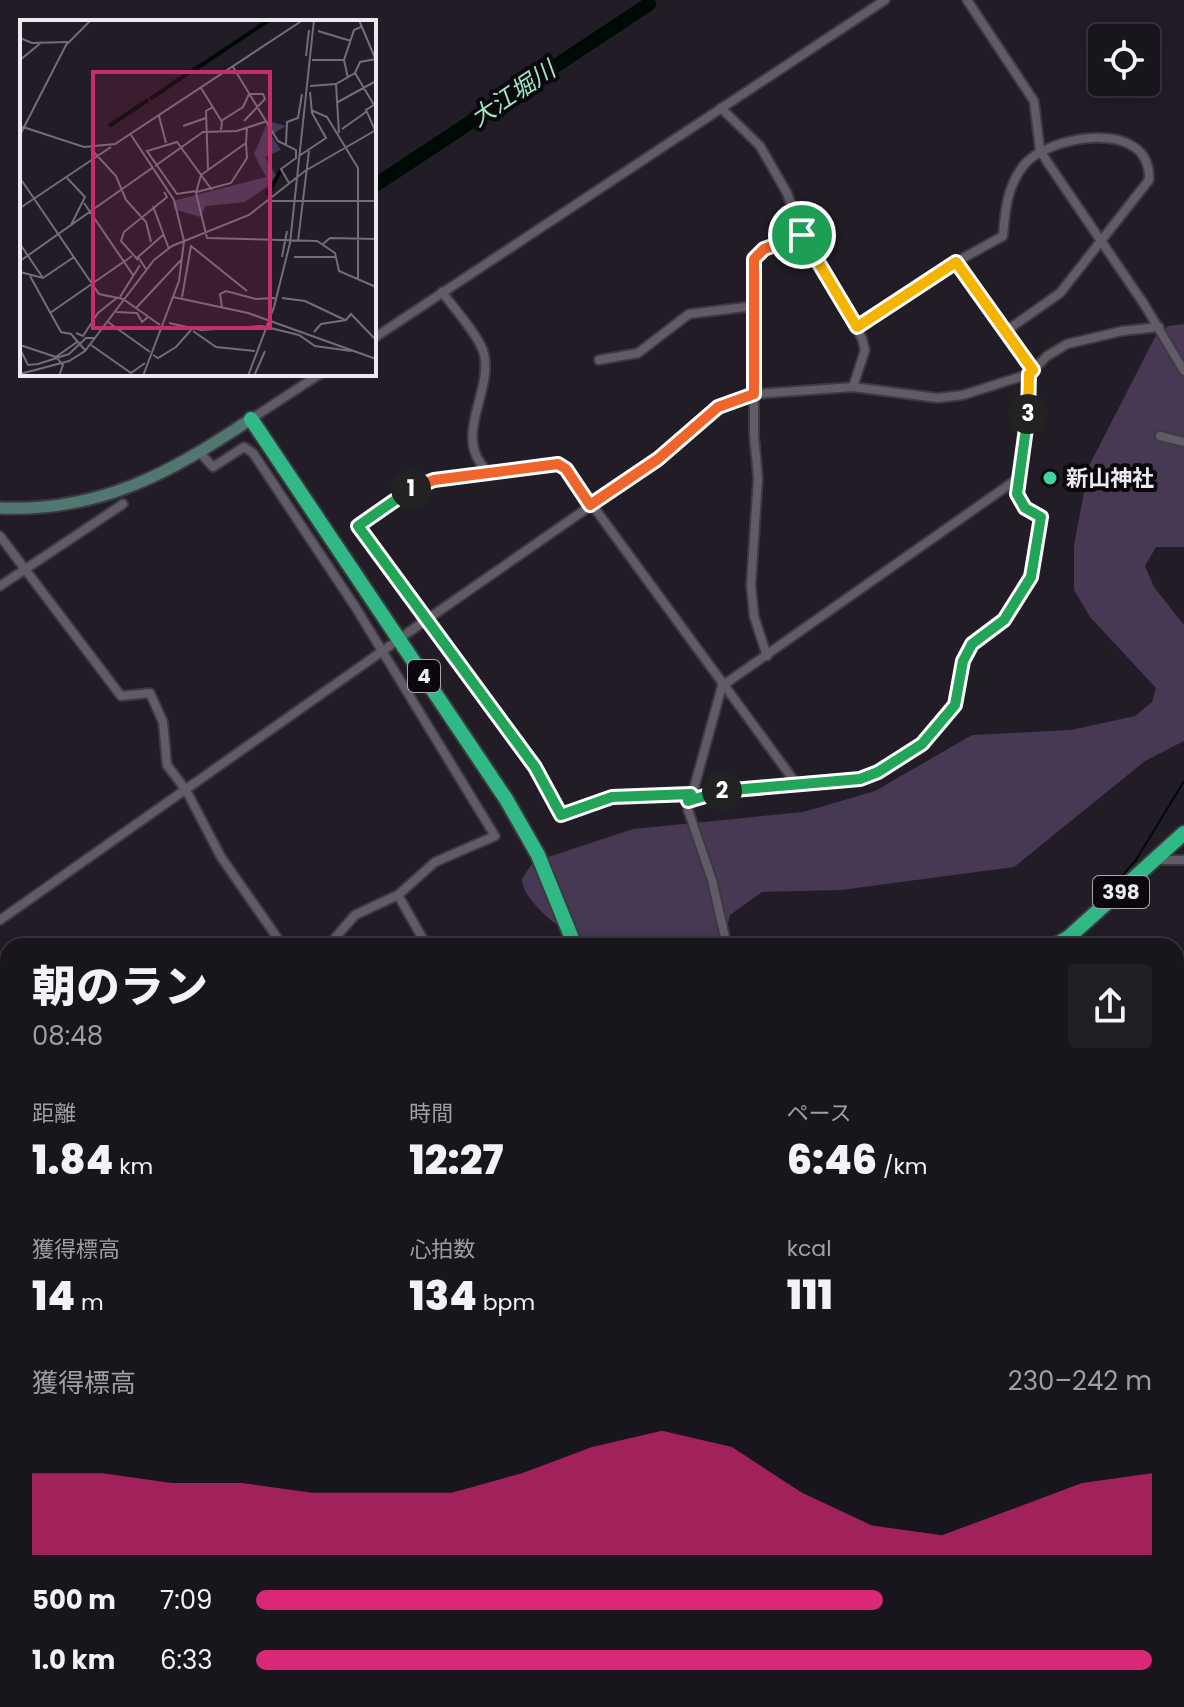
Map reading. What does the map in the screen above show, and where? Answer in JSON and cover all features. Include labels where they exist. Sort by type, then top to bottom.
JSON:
[{"type":"highway","name":"4","points":[[251,419],[506,799],[538,855],[572,938]]},
{"type":"highway","name":"398","points":[[1067,938],[1184,833]]},
{"type":"street","points":[[376,337],[885,0]]},
{"type":"street","points":[[967,0],[1034,101],[1040,150],[1159,327],[1184,371]]},
{"type":"street","points":[[721,108],[760,146],[787,193],[802,235],[857,327],[865,350],[853,387]]},
{"type":"street","points":[[857,327],[956,262],[1003,236],[1007,199],[1014,180],[1040,150],[1106,136],[1125,141],[1145,158],[1149,180],[1060,293],[1006,331]]},
{"type":"street","points":[[767,656],[754,616],[751,585],[758,478],[754,394],[754,259],[764,249],[802,235]]},
{"type":"street","points":[[798,786],[563,465],[419,483],[358,526],[535,767],[561,815],[612,797],[690,798],[726,790],[835,784],[878,772],[922,744],[955,705],[963,661],[972,644],[1004,620],[1031,577],[1041,517],[1025,508],[1017,494],[1030,404],[1031,372],[1006,331],[956,262]]},
{"type":"street","points":[[442,292],[483,352],[483,385],[472,428],[477,457],[488,472]]},
{"type":"street","points":[[599,360],[638,353],[689,314],[754,306]]},
{"type":"street","points":[[406,634],[658,459],[718,407],[754,394],[853,387],[938,398],[963,395],[1031,372],[1067,344],[1122,331],[1159,327]]},
{"type":"street","points":[[0,508],[55,506],[101,497],[166,473],[317,376]]},
{"type":"street","points":[[1160,436],[1184,442]]},
{"type":"street","points":[[200,453],[213,467],[241,449],[251,450],[495,836],[435,862],[398,895],[355,915],[335,938]]},
{"type":"street","points":[[725,938],[690,798],[722,686],[1020,477]]},
{"type":"street","points":[[0,586],[123,504]]},
{"type":"street","points":[[0,536],[121,696],[150,693],[163,722],[167,765],[186,790],[221,857],[277,938]]},
{"type":"street","points":[[0,920],[391,645]]},
{"type":"street","points":[[1156,860],[1184,860]]},
{"type":"street","points":[[398,895],[422,938]]},
{"type":"shaded area","points":[[1184,324],[1184,547],[1156,547],[1145,566],[1154,587],[1184,625],[1184,741],[1145,761],[1014,867],[841,890],[762,892],[730,915],[724,938],[576,938],[540,910],[524,889],[522,879],[533,862],[633,829],[803,812],[875,791],[972,735],[1071,730],[1135,716],[1152,702],[1156,688],[1090,617],[1074,590],[1074,545],[1089,466],[1155,337],[1168,326]]},
{"type":"waterway","name":"大江堀川","points":[[377,184],[649,4]]},
{"type":"waterway","points":[[1109,891],[1136,860],[1184,781]]},
{"type":"place","name":"新山神社","points":[[1050,478]]},
{"type":"route","points":[[802,235],[857,327],[956,262],[1033,370],[1029,374],[1030,404],[1017,494],[1025,508],[1041,517],[1031,577],[1004,620],[972,644],[963,661],[955,705],[922,744],[878,772],[835,784],[726,790],[688,801],[691,794],[612,797],[561,815],[535,767],[358,526],[419,483],[558,464],[563,465],[590,505],[658,459],[718,407],[733,399],[754,394],[754,259],[774,244],[802,235]]}]
